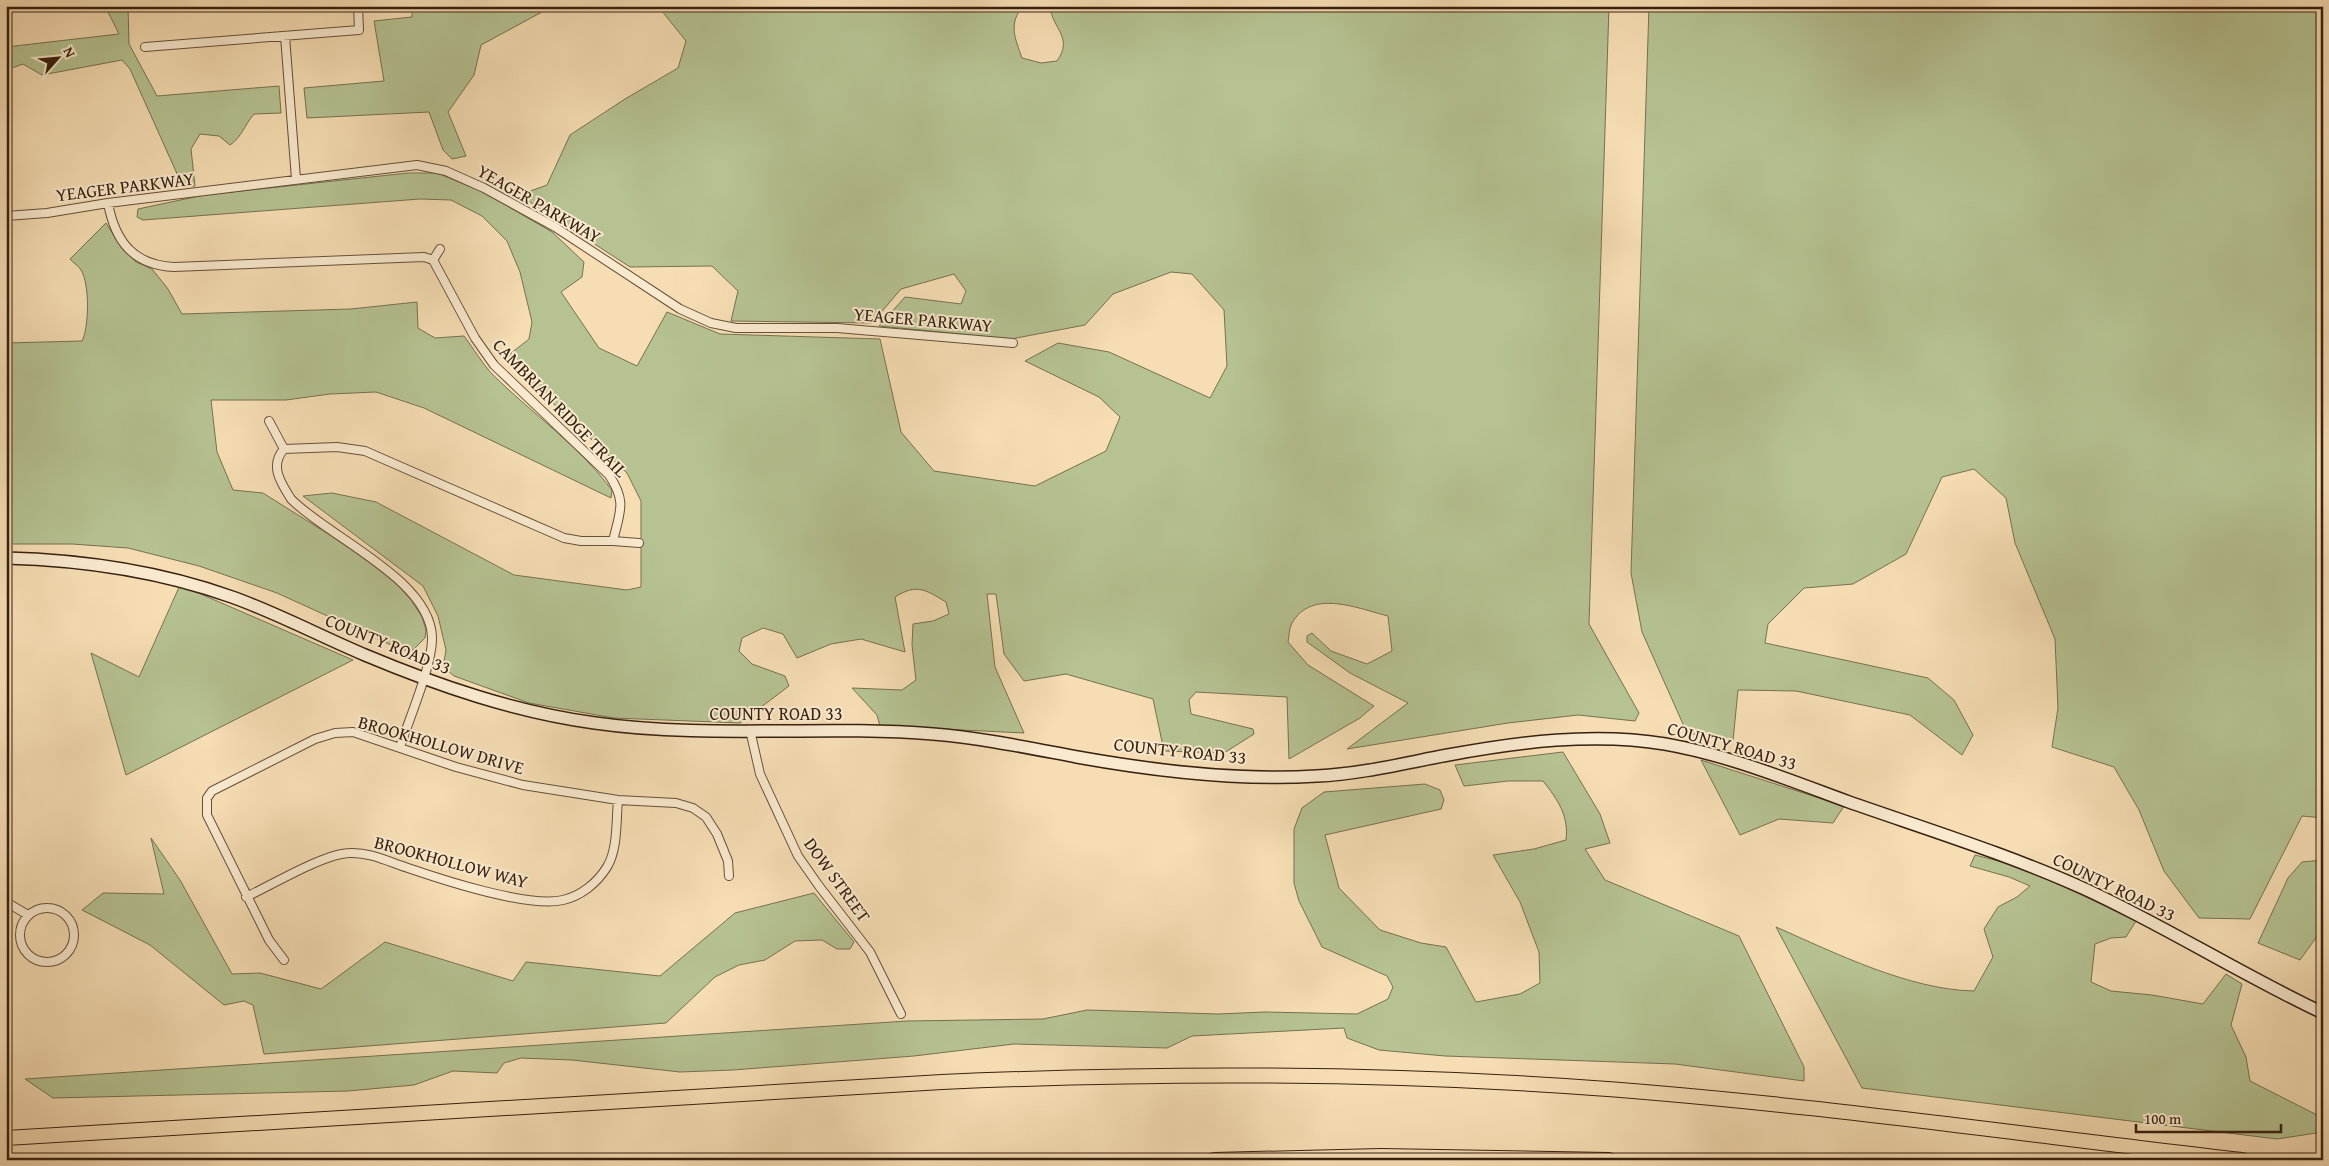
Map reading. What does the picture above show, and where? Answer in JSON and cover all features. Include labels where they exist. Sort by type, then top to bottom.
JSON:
[{"type":"highway","points":[[6,1138],[942,1082],[1072,1076],[1264,1075],[1495,1082],[1692,1097],[2242,1160]]},
{"type":"highway","points":[[1214,1160],[1382,1156],[1609,1160]]},
{"type":"street","points":[[144,47],[359,30],[358,6]]},
{"type":"street","points":[[285,36],[296,179]]},
{"type":"street","name":"YEAGER PARKWAY","points":[[6,216],[47,213],[108,203],[417,165],[446,171],[484,188],[535,215],[680,309],[721,326],[837,328],[1014,343]]},
{"type":"street","points":[[108,203],[114,226],[122,241],[137,256],[154,265],[183,266],[424,257],[433,260],[440,249]]},
{"type":"street","name":"CAMBRIAN RIDGE TRAIL","points":[[433,260],[475,338],[490,360],[609,475],[618,489],[621,506],[613,541]]},
{"type":"street","points":[[269,421],[284,449]]},
{"type":"street","points":[[400,747],[423,678],[432,638],[429,621],[398,578],[291,499],[282,485],[276,469],[277,458],[284,449],[337,447],[365,451],[564,538],[581,541],[639,543]]},
{"type":"street","name":"COUNTY ROAD 33","points":[[6,558],[105,566],[199,586],[242,600],[358,652],[423,678],[491,701],[539,714],[589,722],[664,730],[929,734],[979,739],[1156,769],[1295,777],[1339,774],[1452,754],[1529,744],[1612,739],[1673,745],[1769,773],[2040,869],[2094,893],[2287,996],[2323,1013]]},
{"type":"street","name":"DOW STREET","points":[[750,730],[760,774],[798,856],[870,952],[901,1014]]},
{"type":"street","name":"BROOKHOLLOW DRIVE","points":[[284,960],[273,947],[246,897],[207,815],[206,803],[209,794],[327,734],[352,732],[491,778],[558,792],[618,800],[676,803],[700,811],[721,844],[728,861],[729,876]]},
{"type":"street","name":"BROOKHOLLOW WAY","points":[[246,897],[323,860],[348,853],[370,855],[491,892],[540,901],[561,900],[588,889],[607,867],[614,847],[618,800]]},
{"type":"street","points":[[6,902],[28,915]]},
{"type":"street","points":[[49,908],[62,913],[68,918],[72,924],[74,938],[68,952],[63,957],[44,962],[26,952],[20,933],[28,915],[34,911],[49,908]]},
{"type":"green space","points":[[105,6],[128,6],[129,44],[157,96],[279,86],[281,113],[254,114],[238,138],[230,145],[219,136],[200,134],[191,149],[195,186],[183,187],[130,69],[122,60],[42,75],[23,64],[6,70],[6,47],[119,34]]},
{"type":"green space","points":[[412,6],[553,6],[481,45],[474,75],[448,112],[466,156],[452,159],[443,150],[429,112],[307,118],[304,88],[384,81],[374,21],[412,17]]},
{"type":"green space","points":[[658,6],[1023,6],[1018,13],[1014,25],[1017,44],[1022,58],[1041,63],[1057,61],[1062,53],[1063,39],[1054,21],[1050,6],[1609,6],[1589,624],[1639,713],[1635,721],[1578,715],[1508,723],[1347,749],[1408,703],[1350,673],[1307,642],[1307,636],[1312,633],[1331,651],[1367,664],[1392,651],[1388,616],[1337,604],[1311,606],[1301,612],[1291,625],[1288,642],[1308,665],[1374,706],[1360,718],[1289,759],[1287,697],[1196,692],[1189,700],[1191,714],[1253,729],[1254,734],[1224,753],[1164,751],[1153,699],[1066,674],[1024,681],[1004,654],[996,594],[987,594],[995,667],[1024,733],[880,726],[877,715],[852,688],[902,690],[916,680],[912,645],[913,624],[933,621],[949,614],[946,602],[927,591],[916,589],[909,590],[895,597],[905,652],[861,639],[831,644],[797,658],[783,634],[763,628],[742,638],[739,651],[752,664],[785,676],[789,686],[740,723],[614,718],[529,703],[454,676],[443,667],[446,650],[438,616],[423,586],[303,496],[332,493],[376,502],[514,575],[627,590],[641,587],[641,501],[627,473],[505,358],[529,339],[532,322],[520,272],[507,241],[482,216],[451,200],[420,199],[143,220],[137,217],[138,209],[204,195],[408,173],[437,173],[485,193],[552,232],[584,262],[582,277],[561,292],[599,348],[637,366],[667,312],[720,334],[880,339],[901,432],[934,471],[1035,486],[1106,451],[1120,417],[1099,397],[1025,361],[1058,343],[1109,352],[1210,398],[1227,366],[1224,310],[1192,274],[1171,272],[1113,294],[1085,325],[1011,339],[879,326],[905,297],[961,304],[966,291],[954,274],[901,289],[872,323],[731,321],[738,291],[712,266],[630,267],[519,195],[547,185],[570,135],[625,99],[678,68],[686,41]]},
{"type":"green space","points":[[1649,6],[2323,6],[2323,818],[2302,816],[2250,919],[2199,918],[2164,871],[2139,810],[2114,767],[2052,747],[2058,708],[2055,639],[2015,543],[2006,498],[1974,469],[1942,477],[1906,554],[1853,584],[1804,588],[1768,624],[1765,643],[1928,678],[1954,700],[1973,735],[1962,755],[1910,715],[1796,691],[1738,690],[1733,741],[1687,733],[1642,632],[1631,573]]},
{"type":"green space","points":[[106,223],[121,247],[136,262],[152,269],[168,289],[182,314],[351,309],[417,302],[418,328],[435,338],[464,336],[494,376],[599,474],[612,490],[611,498],[424,408],[376,392],[330,394],[286,400],[211,400],[217,452],[233,490],[263,493],[384,569],[411,600],[422,617],[426,630],[425,638],[413,650],[402,650],[277,593],[199,566],[128,548],[72,544],[6,544],[6,343],[82,341],[87,317],[86,285],[81,270],[70,259]]},
{"type":"green space","points":[[180,585],[353,660],[126,775],[91,653],[139,677]]},
{"type":"green space","points":[[1563,752],[1600,814],[1610,843],[1585,849],[1605,880],[1739,936],[1804,1067],[1804,1081],[1675,1064],[1445,1056],[1379,1050],[1347,1038],[1344,1028],[1192,1036],[1167,1048],[1014,1044],[914,1056],[733,1070],[680,1072],[572,1060],[521,1058],[504,1063],[497,1073],[453,1071],[414,1085],[348,1091],[53,1098],[25,1079],[907,1021],[1043,1019],[1087,1010],[1218,1014],[1265,1012],[1357,1014],[1388,999],[1393,987],[1387,976],[1322,947],[1299,901],[1294,883],[1294,829],[1302,808],[1324,792],[1425,784],[1440,790],[1444,800],[1441,809],[1325,835],[1339,888],[1380,930],[1421,943],[1446,947],[1476,1002],[1520,994],[1540,983],[1539,952],[1520,902],[1493,855],[1534,849],[1566,840],[1566,823],[1558,802],[1543,781],[1508,781],[1464,786],[1455,765]]},
{"type":"green space","points":[[1701,760],[1844,806],[1833,823],[1779,819],[1740,835]]},
{"type":"green space","points":[[151,838],[180,880],[232,974],[260,973],[321,989],[385,942],[513,981],[526,962],[660,976],[735,913],[814,893],[854,942],[850,949],[837,949],[822,940],[795,941],[765,960],[739,965],[715,977],[666,1023],[264,1054],[253,1005],[244,1001],[224,1005],[150,945],[82,910],[103,893],[164,894]]},
{"type":"green space","points":[[1975,855],[2025,868],[2136,921],[2126,937],[2111,938],[2095,944],[2091,982],[2111,991],[2152,995],[2203,1004],[2226,974],[2242,984],[2231,1025],[2246,1057],[2250,1081],[2317,1115],[2323,1116],[2323,1132],[2277,1139],[1862,1088],[1776,927],[1848,958],[1899,977],[1950,989],[1974,991],[1993,957],[1984,929],[1998,907],[2017,897],[2030,886],[2009,877],[1970,866]]},
{"type":"green space","points":[[2323,860],[2323,928],[2300,960],[2258,943],[2288,878],[2302,862]]}]
